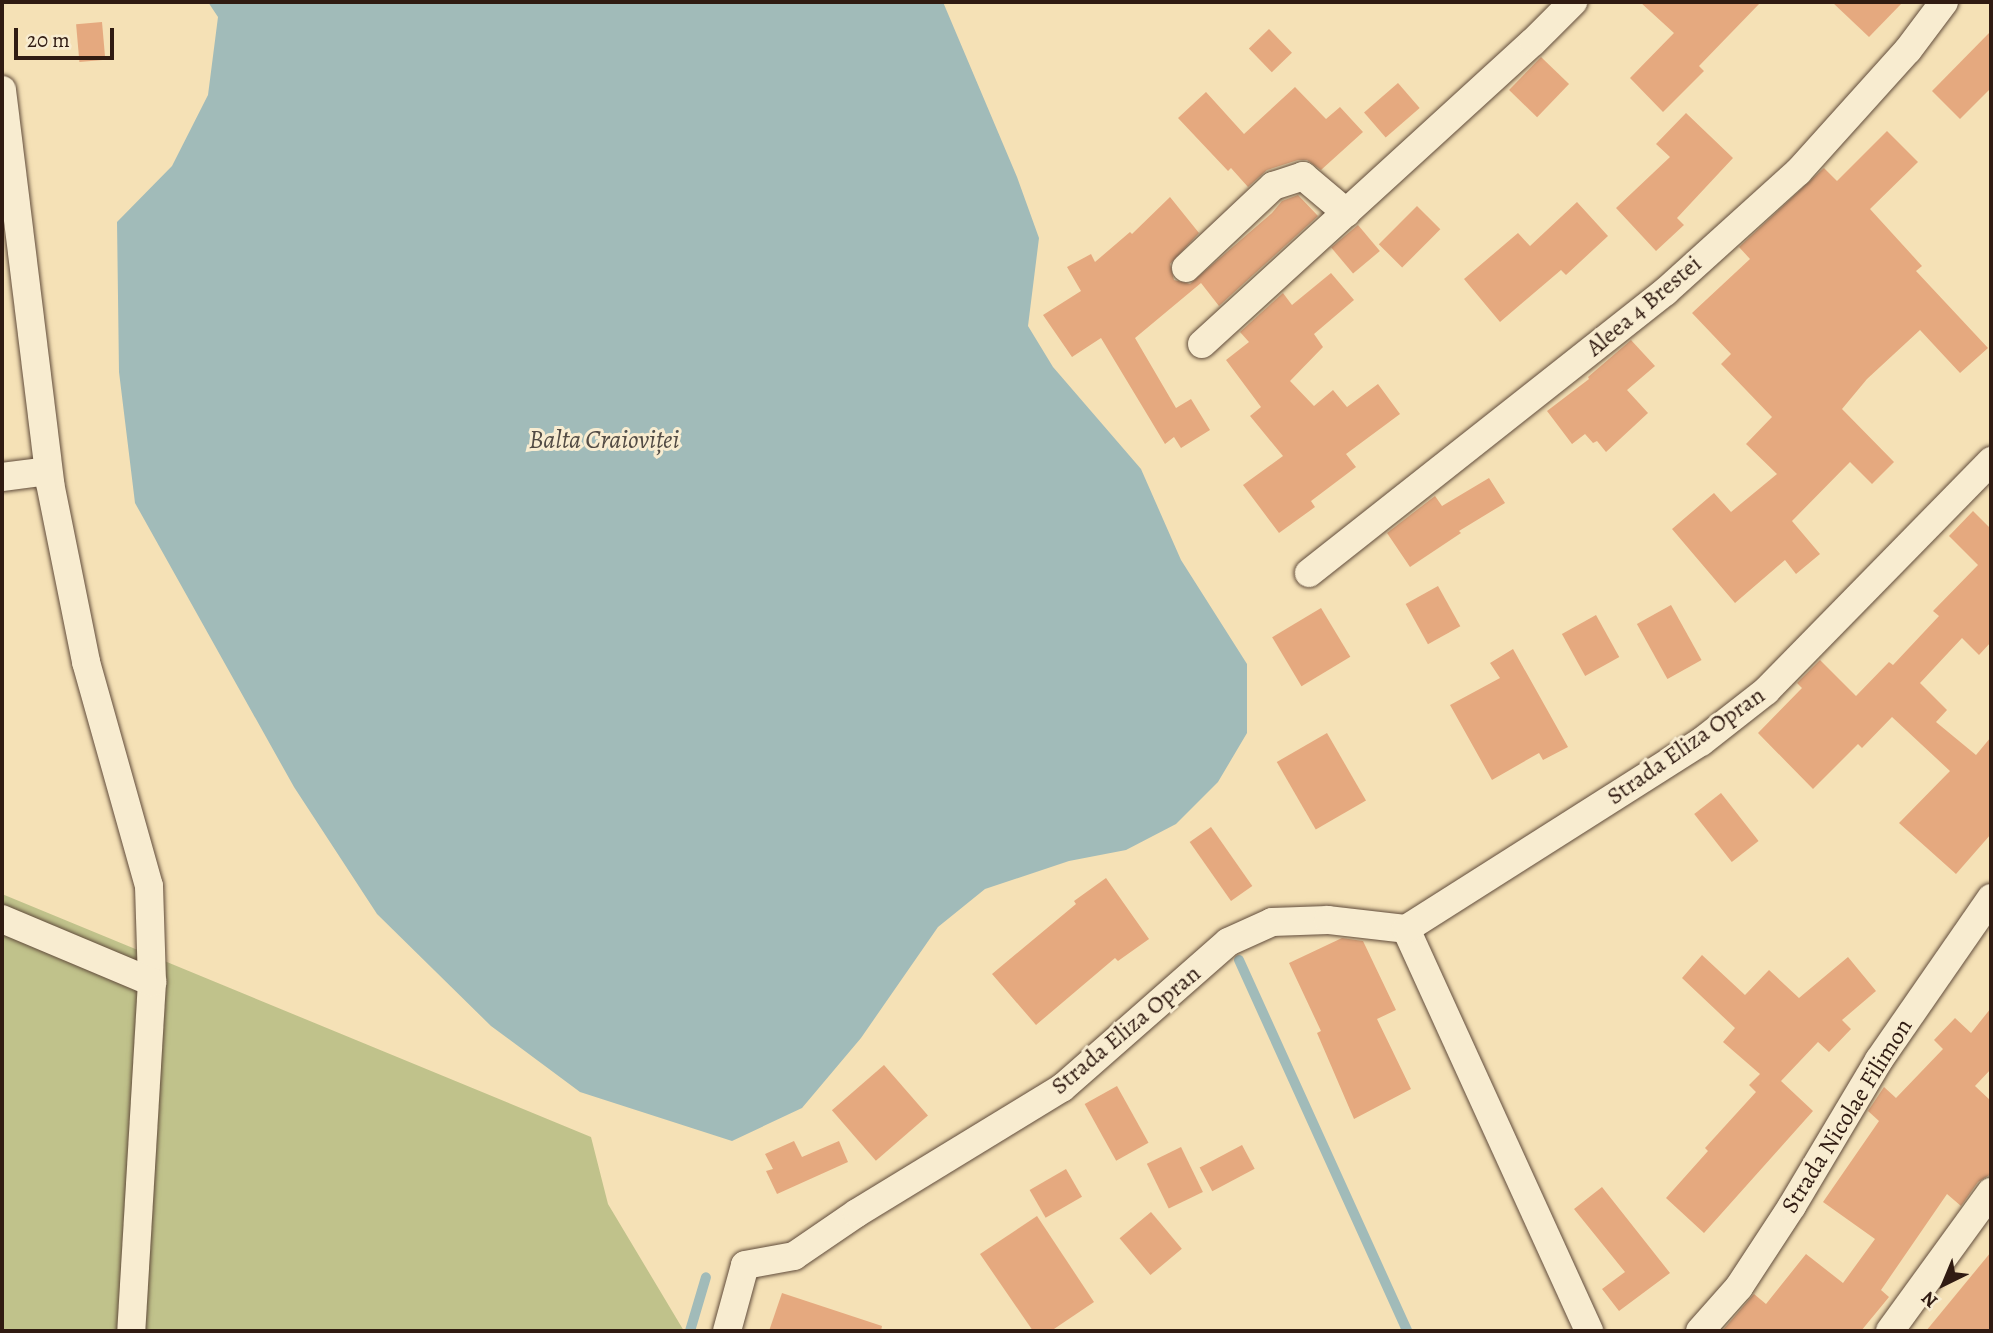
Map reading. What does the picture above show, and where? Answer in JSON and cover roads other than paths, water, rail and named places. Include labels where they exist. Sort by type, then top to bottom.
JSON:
[{"type":"street","points":[[1202,344],[1573,2]]},
{"type":"street","name":"Aleea 4 Brestei","points":[[1309,573],[1686,273],[1798,172],[1908,50],[1944,2]]},
{"type":"street","points":[[2,90],[48,471],[86,662],[149,886],[152,982],[131,1331]]},
{"type":"street","points":[[1186,268],[1273,186],[1303,176],[1347,213]]},
{"type":"street","name":"Strada Eliza Opran","points":[[727,1331],[746,1265],[794,1256],[857,1213],[1062,1087],[1228,942],[1272,922],[1328,920],[1406,929],[1700,742],[1766,691],[1991,461]]},
{"type":"street","points":[[2,477],[48,471]]},
{"type":"street","name":"Strada Nicolae Filimon","points":[[1700,1331],[1739,1287],[1792,1206],[1879,1060],[1991,898]]},
{"type":"street","points":[[2,919],[152,982]]},
{"type":"street","points":[[1406,929],[1589,1331]]},
{"type":"street","points":[[1891,1331],[1991,1192]]},
{"type":"water","name":"Balta Craioviței","points":[[208,2],[943,2],[1017,177],[1039,238],[1028,326],[1053,367],[1141,469],[1181,560],[1247,664],[1247,733],[1218,782],[1176,824],[1126,850],[1069,861],[985,889],[938,927],[861,1038],[802,1108],[732,1141],[580,1092],[491,1026],[377,914],[294,787],[135,503],[119,372],[117,222],[172,166],[208,95],[218,17]]},
{"type":"waterway","points":[[1239,960],[1407,1331]]},
{"type":"waterway","points":[[690,1331],[706,1277]]}]
